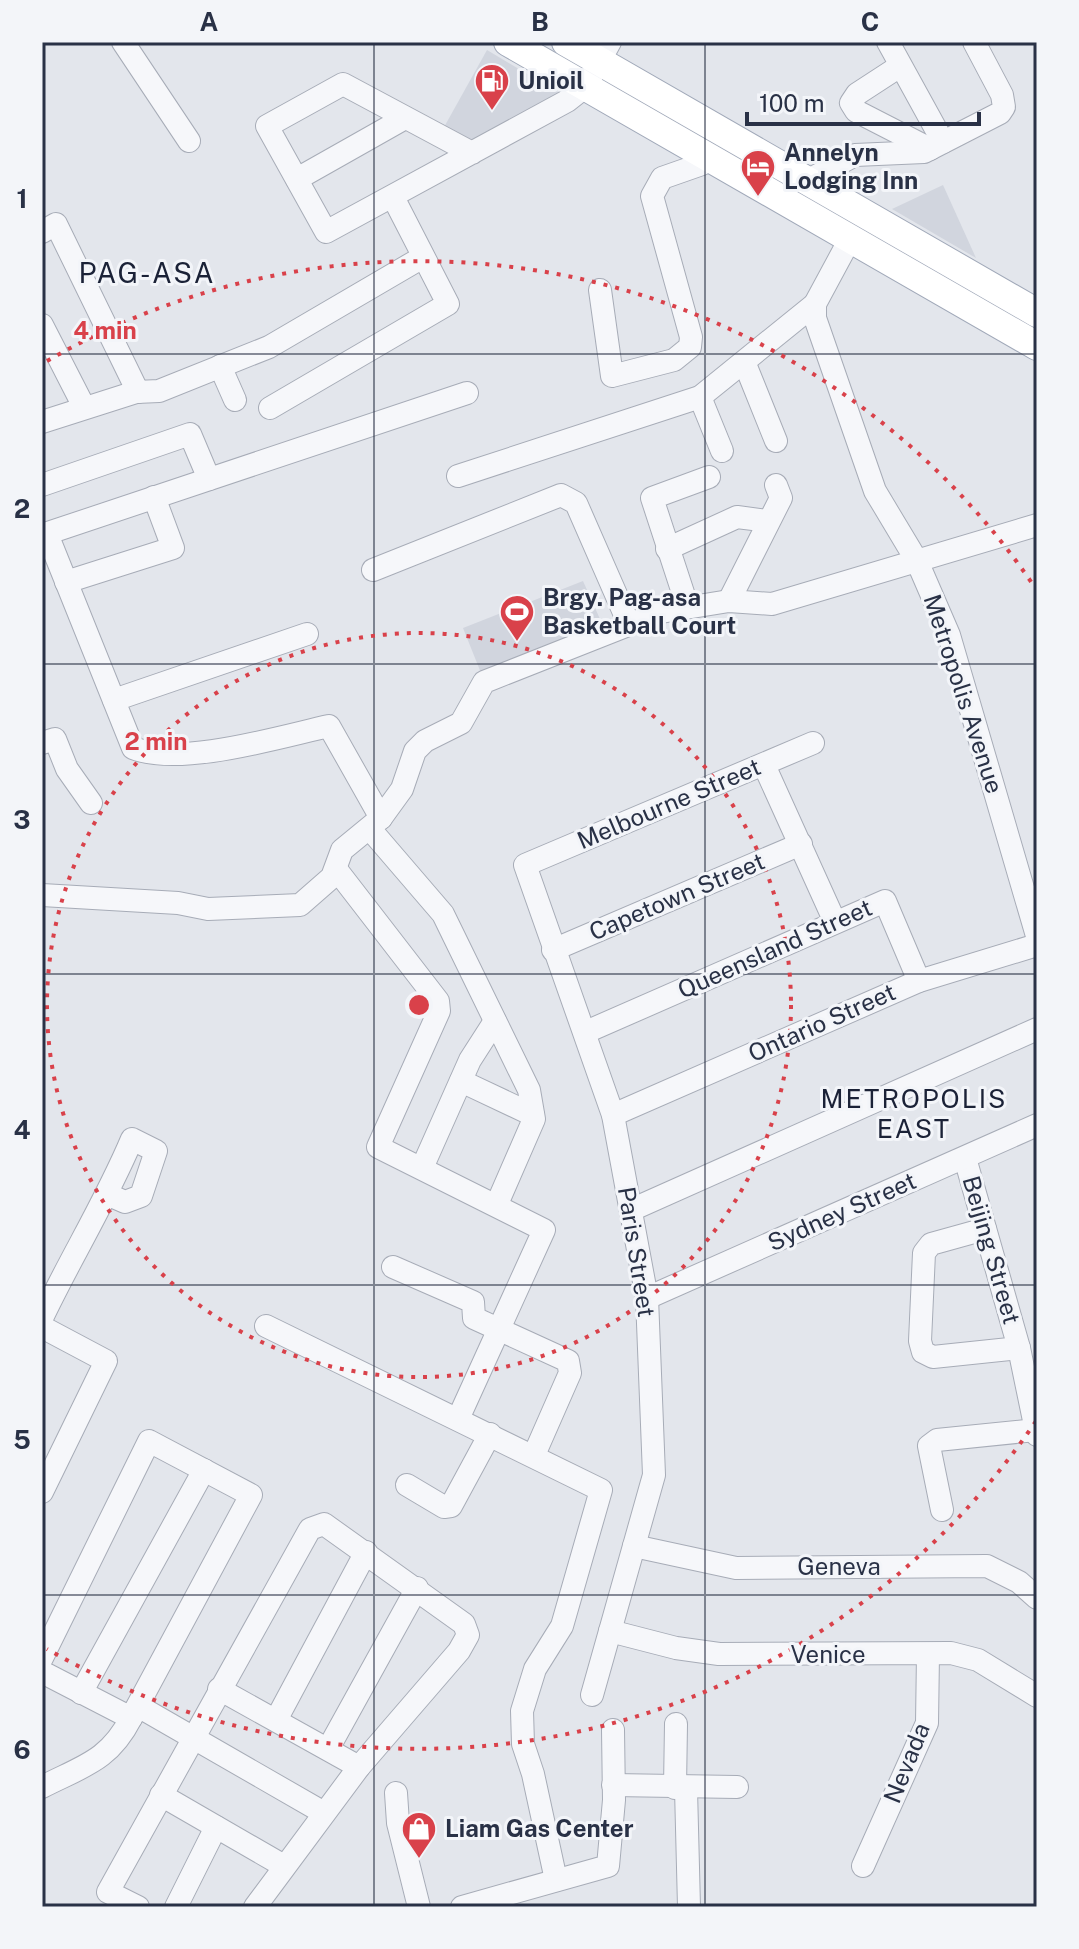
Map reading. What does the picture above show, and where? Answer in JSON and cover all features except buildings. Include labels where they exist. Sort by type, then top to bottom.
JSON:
[{"type":"main road","points":[[508,42],[1037,346]]},
{"type":"main road","points":[[566,42],[605,52],[740,142],[1037,313]]},
{"type":"main road","points":[[718,162],[740,142]]},
{"type":"main road","points":[[971,308],[985,282]]},
{"type":"street","points":[[123,42],[189,141]]},
{"type":"street","points":[[888,42],[936,146]]},
{"type":"street","points":[[807,181],[855,155],[909,154],[936,146],[1000,113],[1004,107],[1002,95],[974,42]]},
{"type":"street","points":[[472,153],[343,84],[267,126],[326,232],[532,123],[586,86],[605,52]]},
{"type":"street","points":[[900,66],[857,94],[851,103],[856,111],[936,146]]},
{"type":"street","points":[[297,179],[405,118]]},
{"type":"street","points":[[600,290],[612,376],[674,360],[690,347],[691,337],[652,196],[662,178],[702,164],[718,162]]},
{"type":"street","points":[[270,408],[448,304],[393,197]]},
{"type":"street","points":[[42,232],[56,224],[138,392]]},
{"type":"street","points":[[458,476],[700,397],[745,364],[815,304],[850,239]]},
{"type":"street","points":[[42,422],[138,392],[159,391],[269,347],[423,257]]},
{"type":"street","name":"Metropolis Avenue","points":[[815,304],[815,318],[875,491],[917,561],[949,635],[1037,936]]},
{"type":"street","points":[[42,325],[84,407]]},
{"type":"street","points":[[745,364],[776,441]]},
{"type":"street","points":[[220,366],[235,400]]},
{"type":"street","points":[[467,393],[44,534],[133,748],[149,755],[227,749],[329,726],[375,824],[443,914],[529,1090],[533,1115],[528,1137],[497,1204]]},
{"type":"street","points":[[700,397],[722,451]]},
{"type":"street","points":[[42,485],[190,434],[209,479]]},
{"type":"street","points":[[687,605],[652,498],[709,477]]},
{"type":"street","points":[[729,601],[781,498],[776,485]]},
{"type":"street","points":[[373,570],[561,495],[576,503],[629,624]]},
{"type":"street","points":[[66,582],[173,548],[154,497]]},
{"type":"street","points":[[667,549],[737,517],[768,521]]},
{"type":"street","points":[[42,895],[178,903],[208,909],[300,905],[336,869],[342,850],[375,824],[402,789],[415,751],[425,741],[461,723],[484,682],[629,624],[687,605],[729,601],[772,604],[1037,525]]},
{"type":"street","points":[[114,700],[307,634]]},
{"type":"street","points":[[42,743],[55,739],[67,769],[91,803]]},
{"type":"street","name":"Melbourne Street","points":[[525,865],[813,743]]},
{"type":"street","points":[[764,765],[835,922]]},
{"type":"street","name":"Capetown Street","points":[[553,950],[801,844]]},
{"type":"street","name":"Paris Street","points":[[525,865],[613,1115],[647,1298],[654,1475],[592,1695]]},
{"type":"street","points":[[336,869],[438,1001],[439,1011],[378,1147],[544,1230],[458,1419]]},
{"type":"street","name":"Queensland Street","points":[[586,1032],[885,901],[919,981]]},
{"type":"street","name":"Ontario Street","points":[[613,1115],[919,981],[1037,945]]},
{"type":"street","points":[[422,1168],[461,1081],[495,1021]]},
{"type":"street","points":[[631,1210],[1037,1029]]},
{"type":"street","points":[[461,1081],[533,1115]]},
{"type":"street","name":"Sydney Street","points":[[647,1298],[1037,1125]]},
{"type":"street","name":"Beijing Street","points":[[965,1158],[1019,1348],[1036,1433]]},
{"type":"street","points":[[42,1318],[71,1257],[109,1195]]},
{"type":"street","points":[[985,1229],[931,1244],[924,1253],[920,1341],[923,1352],[933,1357],[1019,1348]]},
{"type":"street","points":[[393,1267],[473,1302],[474,1318],[568,1361],[570,1373],[534,1455]]},
{"type":"street","points":[[266,1326],[601,1490],[562,1626],[529,1682],[522,1711],[523,1744],[533,1774],[556,1880]]},
{"type":"street","points":[[42,1327],[106,1361],[42,1492]]},
{"type":"street","points":[[942,1510],[929,1446],[937,1440],[1036,1433]]},
{"type":"street","points":[[407,1485],[438,1504],[451,1506],[490,1434]]},
{"type":"street","points":[[42,1658],[149,1441],[251,1495],[118,1743],[108,1753],[42,1787]]},
{"type":"street","points":[[81,1693],[204,1470]]},
{"type":"street","points":[[138,1907],[108,1892],[310,1529],[324,1524],[464,1624],[468,1635],[459,1651],[359,1767],[255,1907]]},
{"type":"street","name":"Geneva","points":[[634,1546],[736,1568],[987,1566],[1019,1582],[1037,1598]]},
{"type":"street","points":[[276,1720],[366,1552]]},
{"type":"street","points":[[328,1749],[417,1588]]},
{"type":"street","name":"Venice","points":[[610,1631],[676,1648],[719,1654],[951,1653],[978,1660],[1037,1696]]},
{"type":"street","name":"Nevada","points":[[863,1866],[927,1723],[928,1654]]},
{"type":"street","points":[[42,1672],[81,1693],[135,1712],[191,1739],[324,1813]]},
{"type":"street","points":[[219,1689],[359,1767]]},
{"type":"street","points":[[676,1724],[689,1907]]},
{"type":"street","points":[[462,1907],[608,1866],[613,1730]]},
{"type":"street","points":[[613,1785],[737,1787]]},
{"type":"street","points":[[396,1793],[398,1823],[419,1907]]},
{"type":"street","points":[[161,1795],[284,1866]]},
{"type":"street","points":[[176,1907],[216,1827]]},
{"type":"shaded area","name":"Unioil","points":[[487,50],[561,94],[471,146],[443,129]]},
{"type":"shaded area","points":[[943,185],[976,258],[892,209]]},
{"type":"shaded area","points":[[583,581],[604,628],[483,678],[463,628]]},
{"type":"place","name":"Unioil","points":[[492,112]]},
{"type":"place","name":"Annelyn Lodging Inn","points":[[758,198]]},
{"type":"place","name":"Brgy. Pag-asa Basketball Court","points":[[517,643]]},
{"type":"place","name":"Liam Gas Center","points":[[419,1860]]},
{"type":"district","name":"PAG-ASA","points":[[147,273]]},
{"type":"district","name":"METROPOLIS EAST","points":[[914,1114]]}]
